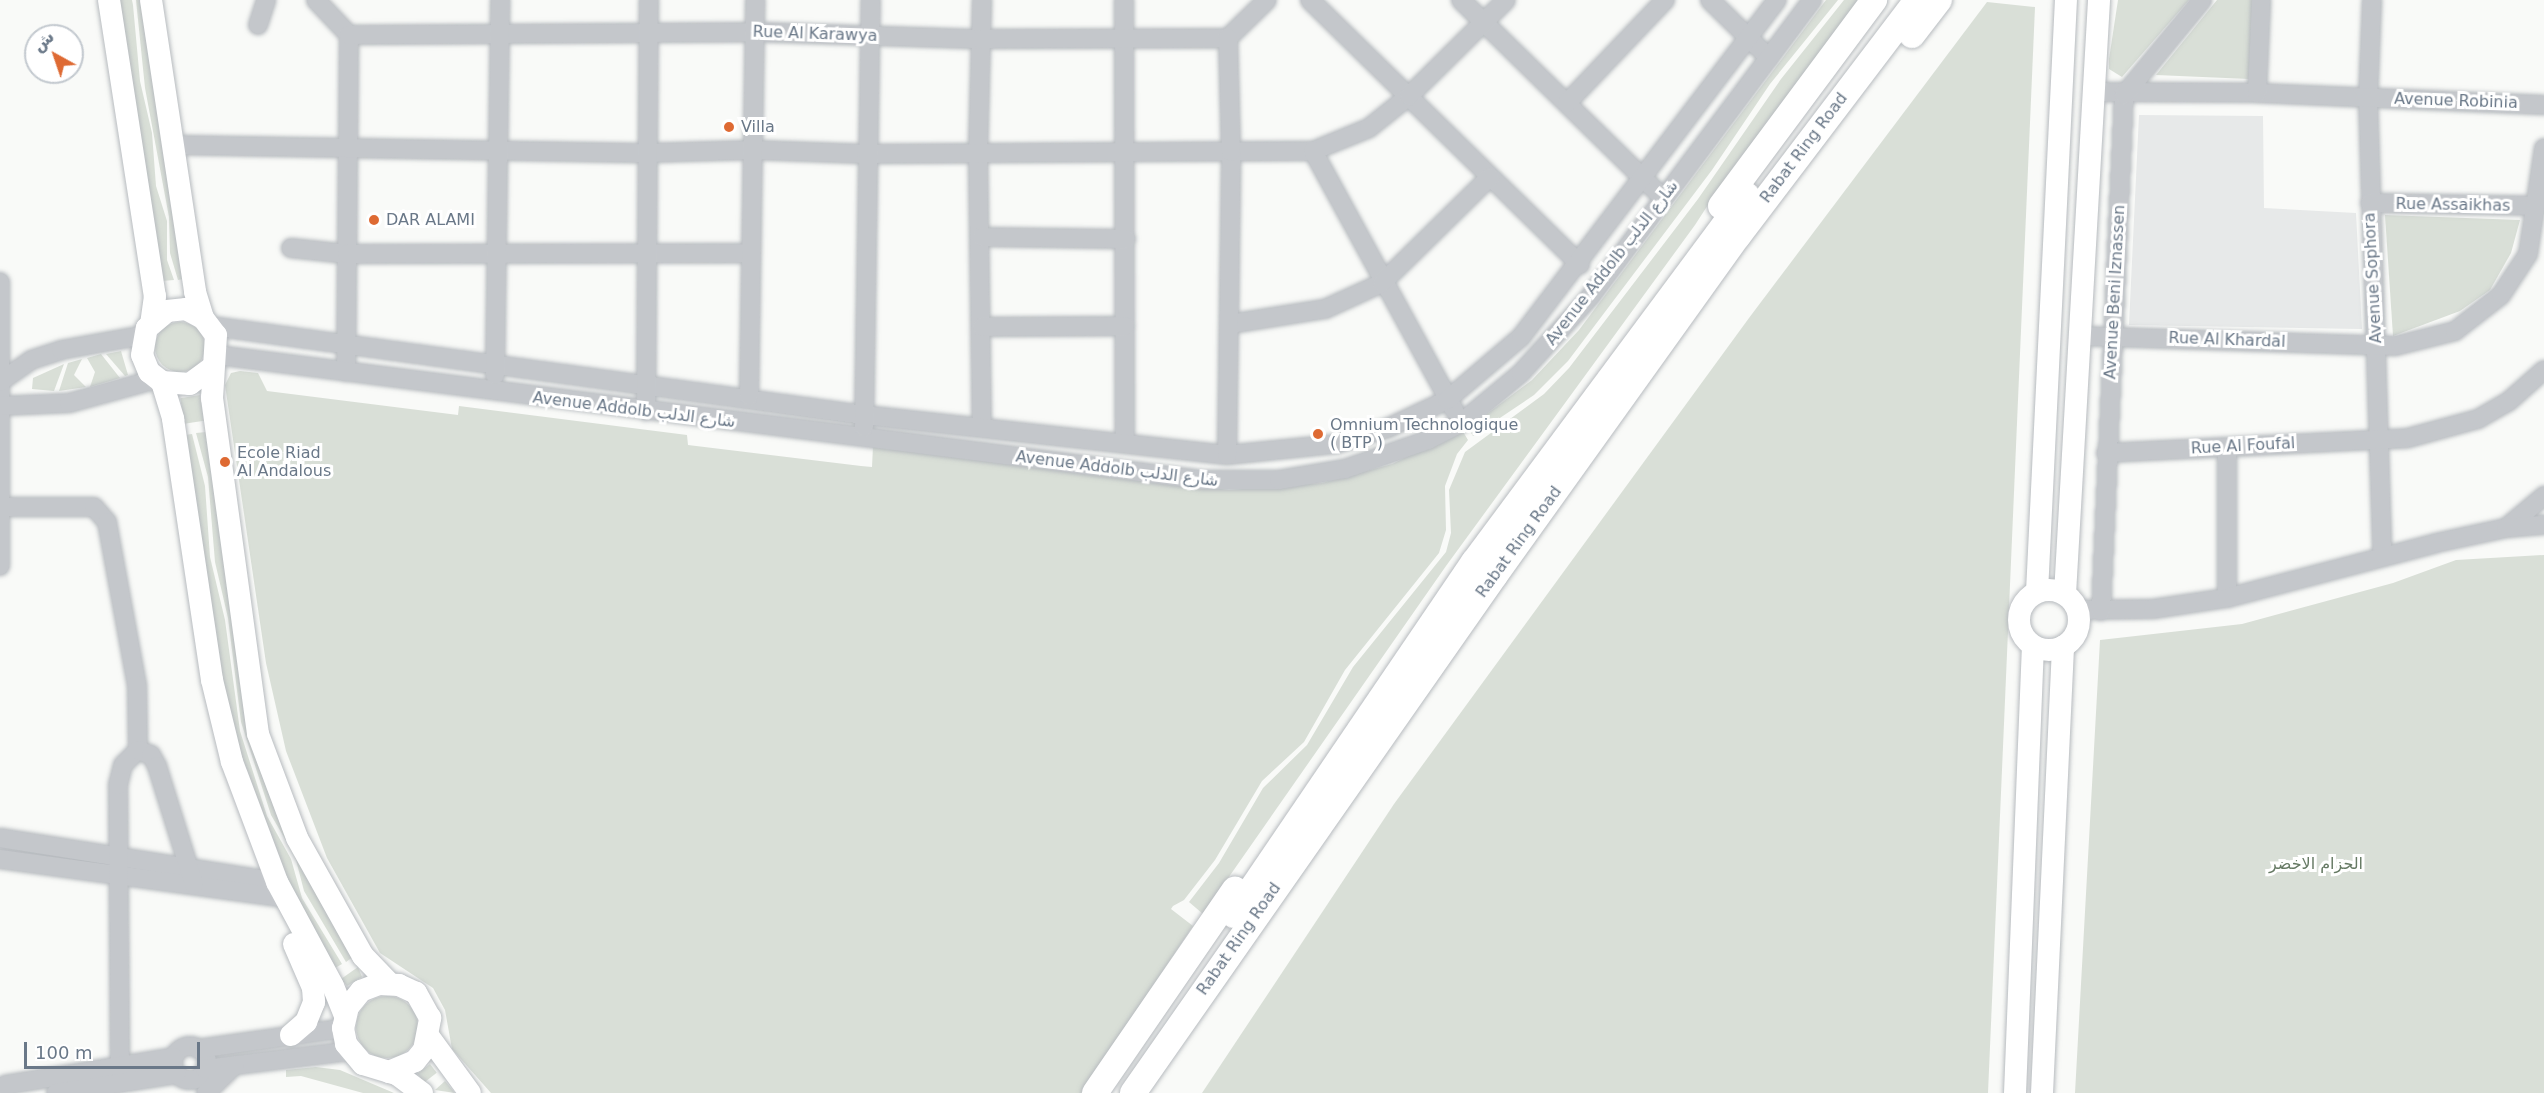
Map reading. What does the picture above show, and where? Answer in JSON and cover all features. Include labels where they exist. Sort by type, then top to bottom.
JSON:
[{"type":"highway","points":[[1645,350],[1668,280],[1874,0]]},
{"type":"highway","name":"Rabat Ring Road","points":[[1116,1093],[1342,774],[1495,575],[1645,350],[1897,0]]},
{"type":"highway","name":"Rabat Ring Road","points":[[1645,350],[1745,227],[1917,0]]},
{"type":"highway","points":[[1645,350],[1695,315],[1939,0]]},
{"type":"highway","points":[[1095,1093],[1265,847],[1342,774]]},
{"type":"highway","points":[[1155,1093],[1315,848],[1342,774]]},
{"type":"highway","name":"Rabat Ring Road","points":[[1133,1093],[1342,774]]},
{"type":"main road","points":[[109,0],[155,296],[147,329],[144,364],[159,381],[174,426],[222,720],[250,816],[284,897],[333,986],[350,1051],[363,1064],[389,1071],[422,1093]]},
{"type":"main road","points":[[151,0],[195,292],[207,322],[215,361],[213,413],[258,734],[297,838],[363,956],[389,983],[408,988],[423,1000],[430,1018],[429,1037],[415,1061],[389,1071]]},
{"type":"main road","points":[[2037,592],[2066,0]]},
{"type":"main road","points":[[2071,602],[2055,590],[2037,592],[2023,603],[2018,621],[2025,639],[2033,646],[2053,650],[2063,646],[2077,631],[2071,602],[2079,336],[2099,0]]},
{"type":"main road","points":[[147,329],[176,309],[207,322]]},
{"type":"main road","points":[[159,381],[190,384],[215,361]]},
{"type":"main road","points":[[2015,1093],[2033,646]]},
{"type":"main road","points":[[2042,1093],[2063,646]]},
{"type":"main road","points":[[284,897],[292,938],[313,988],[314,1002],[306,1022],[291,1035]]},
{"type":"main road","points":[[344,1022],[361,992],[389,983]]},
{"type":"main road","points":[[429,1037],[470,1093]]},
{"type":"street","points":[[258,25],[267,0]]},
{"type":"street","points":[[316,0],[349,35],[346,372]]},
{"type":"street","points":[[493,392],[497,365],[496,255],[500,0]]},
{"type":"street","points":[[646,411],[649,252],[649,0]]},
{"type":"street","points":[[749,396],[755,0]]},
{"type":"street","points":[[864,439],[866,154],[871,0]]},
{"type":"street","points":[[982,0],[978,153],[982,237],[982,428]]},
{"type":"street","points":[[1124,0],[1122,150],[1126,239],[1125,442]]},
{"type":"street","points":[[1227,455],[1231,152],[1228,38],[1267,0]]},
{"type":"street","points":[[1310,0],[1580,264]]},
{"type":"street","points":[[1461,0],[1663,198]]},
{"type":"street","points":[[173,145],[498,148],[648,153],[753,150],[866,154],[1122,150],[1313,151],[1359,134],[1409,96],[1506,0]]},
{"type":"street","points":[[1567,103],[1665,0]]},
{"type":"street","points":[[1710,0],[1769,58]]},
{"type":"street","name":"Avenue Addolb شارع الدلب","points":[[207,322],[497,365],[749,396],[864,415],[1227,455],[1336,444],[1388,428],[1447,400],[1521,337],[1580,264],[1777,0]]},
{"type":"street","name":"Avenue Addolb شارع الدلب","points":[[215,361],[346,372],[1203,480],[1257,482],[1353,467],[1428,440],[1461,423],[1508,386],[1548,345],[1663,198],[1812,0]]},
{"type":"street","points":[[2124,95],[2202,0]]},
{"type":"street","points":[[2257,93],[2261,0]]},
{"type":"street","name":"Avenue Sophora","points":[[2372,0],[2368,98],[2382,556]]},
{"type":"street","name":"Rue Al Karawya","points":[[349,35],[500,32],[754,32],[981,39],[1124,36],[1228,38]]},
{"type":"street","name":"Avenue Robinia","points":[[2092,92],[2124,95],[2257,93],[2544,105]]},
{"type":"street","name":"Avenue Beni Iznassen","points":[[2101,611],[2106,453],[2124,95]]},
{"type":"street","name":"Rue Al Khardal","points":[[2079,336],[2414,344],[2455,331],[2485,310],[2512,282],[2528,254],[2544,148]]},
{"type":"street","points":[[1313,151],[1382,282],[1461,423]]},
{"type":"street","points":[[1230,324],[1325,309],[1382,282],[1490,177]]},
{"type":"street","name":"Rue Assaikhas","points":[[2370,203],[2537,206]]},
{"type":"street","points":[[982,237],[1126,239]]},
{"type":"street","points":[[291,248],[347,254],[750,253]]},
{"type":"street","points":[[0,282],[2,507],[0,566]]},
{"type":"street","points":[[982,327],[1125,326]]},
{"type":"street","points":[[0,382],[31,360],[61,350],[147,329]]},
{"type":"street","name":"Rue Al Foufal","points":[[2106,453],[2409,438],[2478,418],[2508,402],[2544,370]]},
{"type":"street","points":[[1,406],[69,403],[159,381]]},
{"type":"street","points":[[2227,447],[2227,598]]},
{"type":"street","points":[[2506,528],[2544,496]]},
{"type":"street","points":[[2,507],[94,507],[106,522],[139,700],[138,750],[123,765],[118,785],[120,1064]]},
{"type":"street","points":[[2071,602],[2101,611],[2153,609],[2227,598],[2382,556],[2506,528],[2544,525]]},
{"type":"street","points":[[138,750],[151,754],[157,766],[191,876]]},
{"type":"street","points":[[0,838],[119,856],[191,876],[284,897]]},
{"type":"street","points":[[0,859],[119,876],[191,876]]},
{"type":"street","points":[[175,1065],[182,1048],[198,1049],[291,1035],[344,1022]]},
{"type":"street","points":[[198,1049],[206,1058],[201,1084]]},
{"type":"street","points":[[201,1084],[235,1065],[350,1051]]},
{"type":"street","points":[[4,1085],[120,1064],[175,1065],[201,1084]]},
{"type":"street","points":[[56,1093],[175,1065]]},
{"type":"shaded area","points":[[2139,115],[2263,116],[2264,208],[2356,213],[2362,329],[2129,325]]},
{"type":"green space","points":[[118,0],[132,0],[133,5],[140,81],[152,133],[156,186],[167,221],[167,260],[174,280],[162,281]]},
{"type":"green space","points":[[136,0],[140,0],[183,279],[178,280],[170,253],[169,217],[145,88]]},
{"type":"green space","points":[[1826,0],[1838,0],[1770,84],[1712,170],[1568,361],[1534,395],[1473,436],[1468,428],[1532,380],[1579,330]]},
{"type":"green space","points":[[1844,0],[1860,0],[1726,177],[1695,225],[1446,566],[1203,914],[1189,902],[1219,863],[1263,788],[1307,745],[1353,667],[1446,552],[1451,533],[1449,490],[1465,452],[1544,394],[1569,368],[1698,199],[1781,79]]},
{"type":"green space","points":[[2118,0],[2189,0],[2122,77],[2109,69]]},
{"type":"green space","points":[[2217,0],[2257,0],[2249,79],[2156,75]]},
{"type":"green space","points":[[1987,2],[2035,7],[1988,1093],[1202,1093],[1394,804],[1749,318]]},
{"type":"green space","points":[[2385,215],[2520,220],[2511,253],[2490,290],[2460,311],[2393,336]]},
{"type":"green space","points":[[185,322],[198,329],[204,337],[204,357],[198,365],[190,371],[175,372],[162,365],[156,357],[155,342],[162,329],[170,323]]},
{"type":"green space","points":[[121,351],[128,375],[125,376],[106,354]]},
{"type":"green space","points":[[101,354],[120,378],[90,387],[95,372],[87,358]]},
{"type":"green space","points":[[82,359],[74,375],[86,387],[59,391],[68,363]]},
{"type":"green space","points":[[64,364],[54,391],[32,389],[33,378]]},
{"type":"green space","points":[[240,371],[258,373],[267,391],[458,415],[459,406],[687,435],[688,445],[861,466],[872,467],[873,446],[1229,490],[1322,483],[1392,464],[1462,430],[1468,440],[1457,454],[1445,486],[1446,530],[1439,553],[1345,670],[1304,742],[1262,781],[1215,860],[1184,900],[1171,909],[1193,926],[1081,1093],[491,1093],[452,1049],[445,1010],[433,988],[380,953],[327,858],[286,751],[266,663],[225,385],[231,373]]},
{"type":"green space","points":[[200,395],[204,421],[184,424],[180,398]]},
{"type":"green space","points":[[206,432],[240,663],[353,957],[346,962],[304,891],[295,856],[271,815],[241,722],[228,618],[215,562],[208,477],[196,433]]},
{"type":"green space","points":[[192,434],[205,486],[210,557],[225,620],[240,731],[267,816],[291,859],[302,898],[342,964],[335,968],[288,883],[245,770],[226,697],[185,435]]},
{"type":"green space","name":"الحزام الاخضر","points":[[2544,555],[2544,1093],[2075,1093],[2100,640],[2242,624],[2393,583],[2456,560]]},
{"type":"green space","points":[[358,967],[362,977],[347,986],[341,979]]},
{"type":"green space","points":[[381,996],[393,996],[409,1005],[416,1015],[418,1027],[416,1039],[409,1049],[393,1058],[381,1058],[370,1053],[361,1044],[356,1033],[356,1021],[361,1010],[370,1001]]},
{"type":"green space","points":[[430,1064],[437,1073],[424,1083],[417,1074]]},
{"type":"green space","points":[[316,1067],[340,1070],[394,1093],[363,1093],[301,1076],[286,1077],[286,1070]]},
{"type":"green space","points":[[445,1081],[455,1093],[435,1090]]},
{"type":"place","name":"Villa","points":[[729,127]]},
{"type":"place","name":"DAR ALAMI","points":[[374,220]]},
{"type":"place","name":"Omnium Technologique ( BTP )","points":[[1318,434]]},
{"type":"place","name":"Ecole Riad Al Andalous","points":[[225,462]]}]
